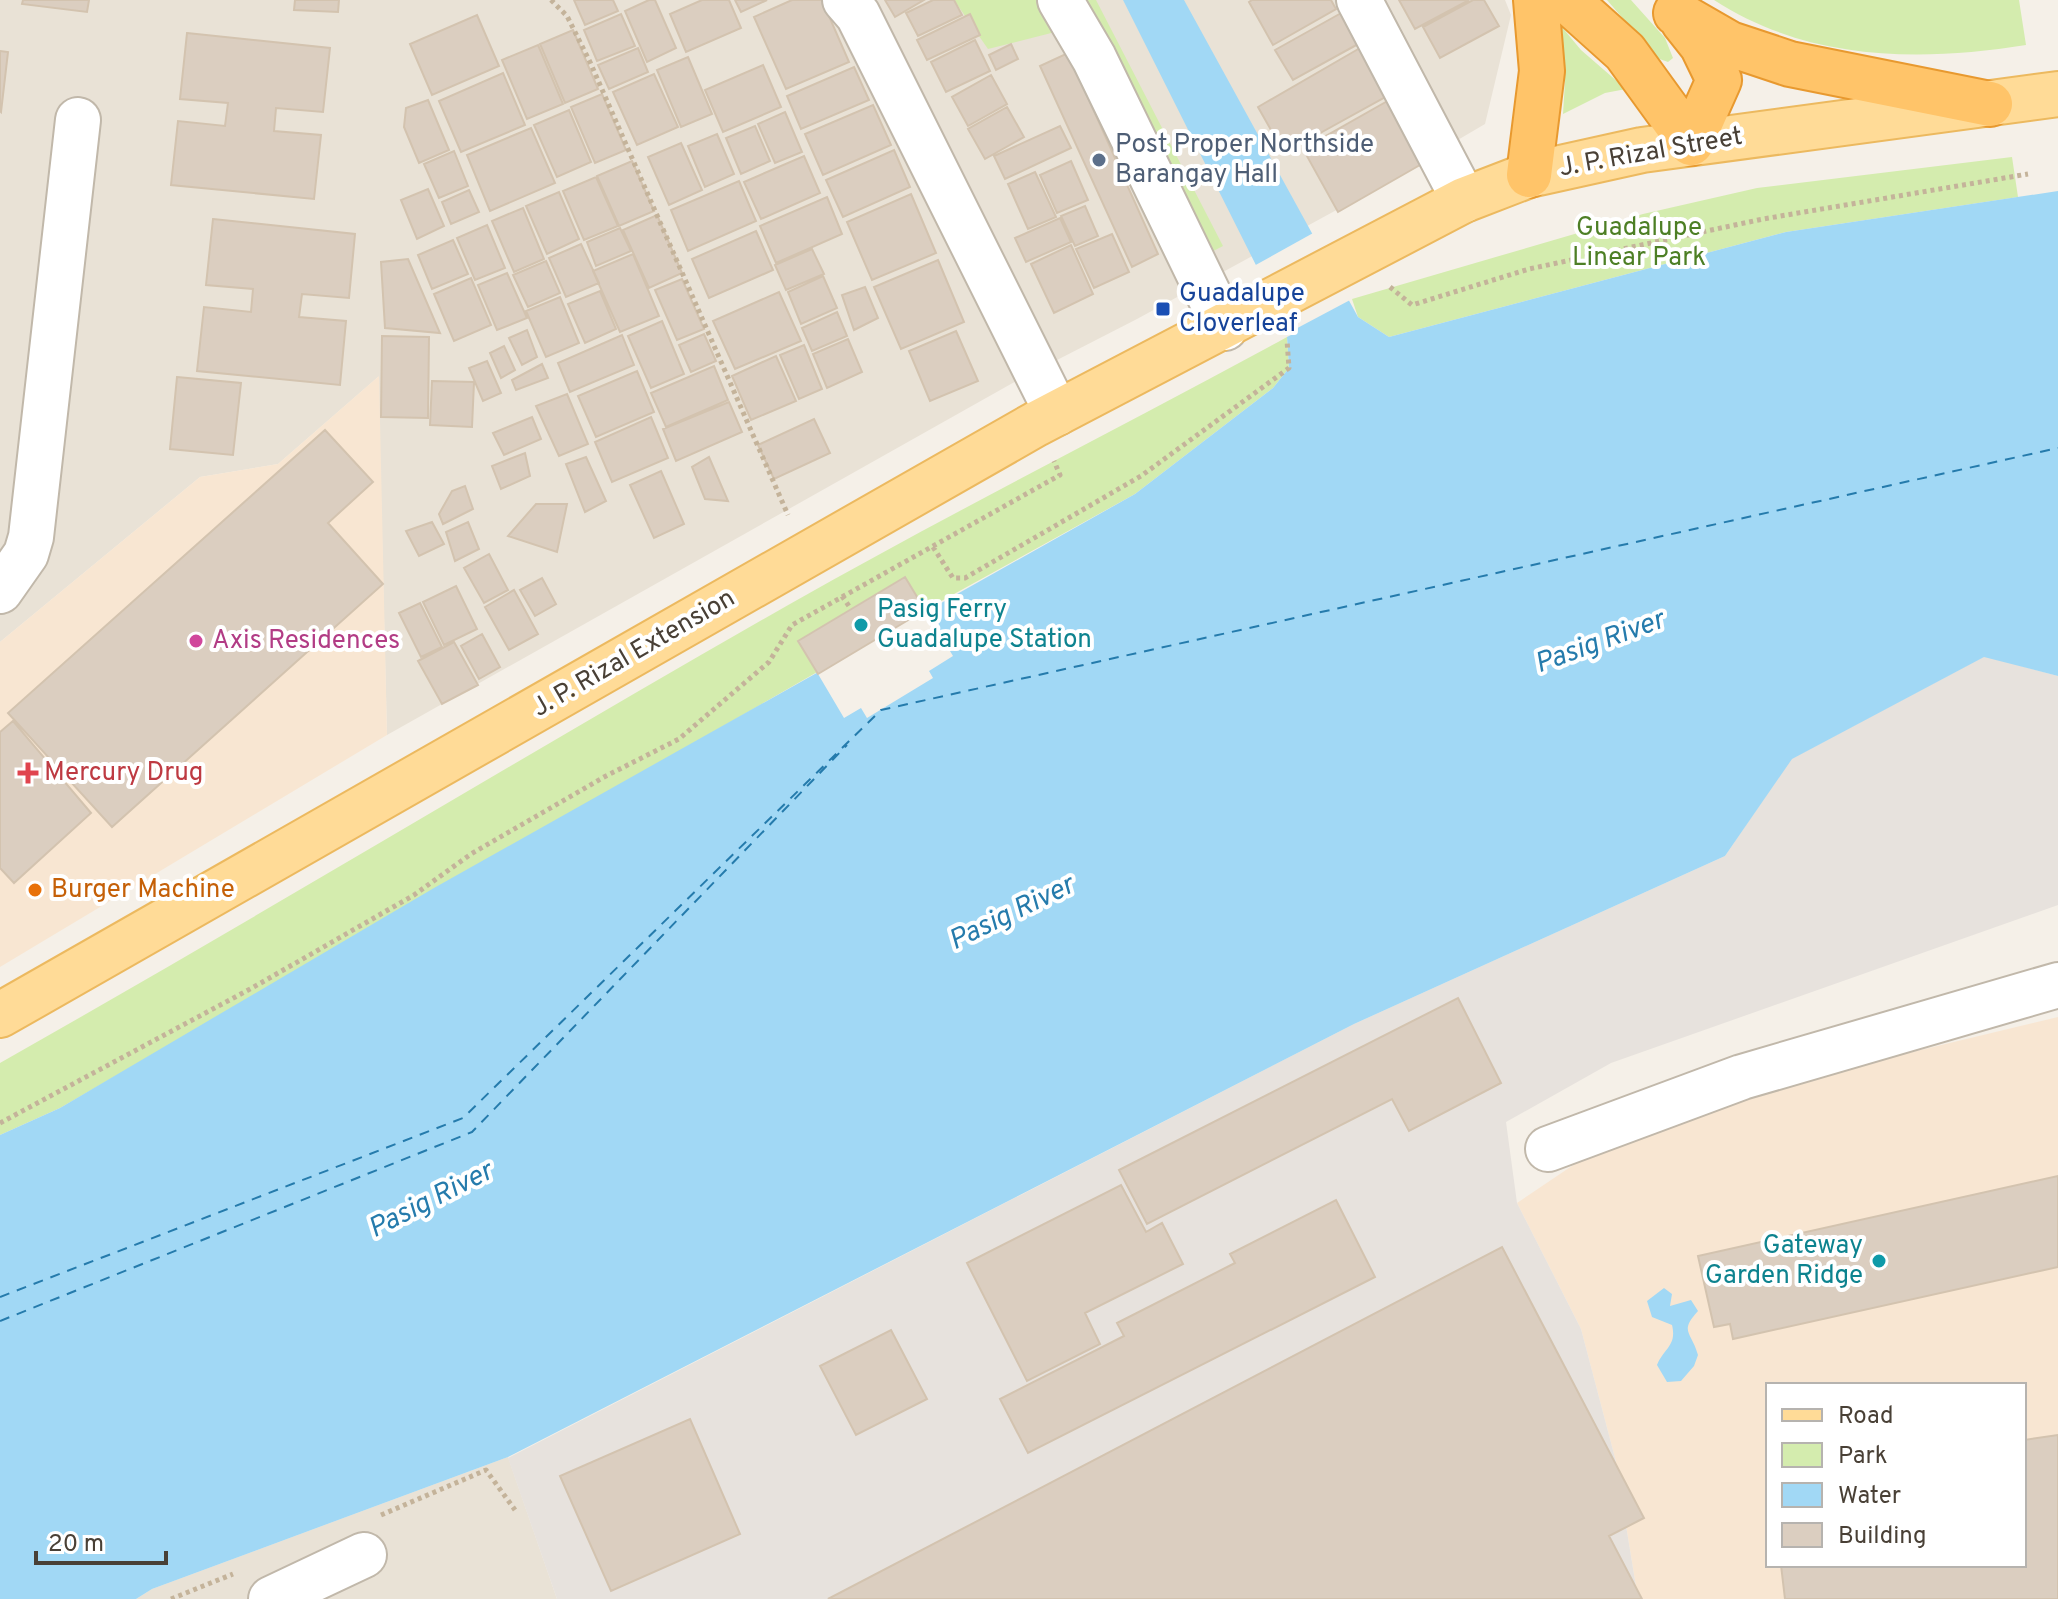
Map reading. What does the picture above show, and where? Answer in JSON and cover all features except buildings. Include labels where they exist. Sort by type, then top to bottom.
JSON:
[{"type":"highway","points":[[1529,175],[1542,71],[1536,0]]},
{"type":"highway","points":[[1567,0],[1625,52],[1691,143]]},
{"type":"highway","points":[[1669,6],[1702,45],[1719,80],[1691,143]]},
{"type":"highway","points":[[1669,6],[1730,44],[1790,64],[1990,104]]},
{"type":"main road","name":"J. P. Rizal Street","points":[[1253,313],[1464,200],[1529,175],[1642,150],[2058,94]]},
{"type":"main road","name":"J. P. Rizal Extension","points":[[0,1015],[1057,413],[1253,313]]},
{"type":"street","points":[[1060,0],[1253,313]]},
{"type":"street","points":[[1359,0],[1464,200]]},
{"type":"street","points":[[852,8],[1057,413]]},
{"type":"street","points":[[0,591],[26,554],[31,537],[78,120]]},
{"type":"street","points":[[1548,1149],[1742,1077],[2058,985]]},
{"type":"street","points":[[271,1599],[364,1555]]},
{"type":"path","points":[[551,0],[567,16],[590,62],[806,556]]},
{"type":"path","points":[[1351,261],[1412,305],[1529,269],[1763,219],[2028,174]]},
{"type":"path","points":[[933,547],[953,578],[965,578],[1141,476],[1203,431],[1289,368],[1287,337],[1253,313]]},
{"type":"path","points":[[0,1123],[252,988],[414,895],[484,846],[679,739],[769,662],[792,625],[989,513]]},
{"type":"path","points":[[842,596],[851,609]]},
{"type":"path","points":[[364,1555],[361,1524],[486,1470],[515,1510]]},
{"type":"shaded area","points":[[0,0],[1505,0],[1511,15],[1485,124],[1364,195],[1020,379],[387,735],[378,377],[278,464],[200,477],[0,642]]},
{"type":"shaded area","points":[[379,376],[387,735],[0,967],[0,642],[200,477],[278,464]]},
{"type":"shaded area","points":[[1985,656],[2058,676],[2058,905],[1611,1063],[1506,1122],[1517,1203],[1581,1329],[1615,1458],[1638,1599],[557,1599],[508,1458],[1354,1024],[1725,856],[1791,759]]},
{"type":"shaded area","points":[[2058,1017],[2058,1599],[1638,1599],[1615,1458],[1581,1329],[1517,1203],[1646,1116]]},
{"type":"shaded area","points":[[508,1457],[557,1599],[136,1599],[152,1589]]},
{"type":"green space","points":[[954,0],[1096,0],[1223,246],[1173,272],[1063,30],[988,49]]},
{"type":"green space","points":[[1607,0],[1631,0],[1665,38],[1673,58],[1668,62],[1657,58]]},
{"type":"green space","points":[[1714,0],[2019,0],[2026,45],[1945,54],[1865,52],[1826,46],[1787,35],[1750,20]]},
{"type":"green space","points":[[1556,20],[1581,50],[1626,89],[1605,93],[1563,114],[1565,82]]},
{"type":"green space","name":"Guadalupe Linear Park","points":[[2012,157],[2018,197],[1786,232],[1389,337],[1358,317],[1352,299],[1643,214],[1757,188]]},
{"type":"green space","points":[[1287,337],[1289,368],[1273,388],[1135,494],[925,610],[60,1108],[0,1135],[0,1063],[790,604]]},
{"type":"water","name":"Pasig River","points":[[1123,0],[1184,0],[1358,317],[1389,337],[1786,232],[2058,191],[2058,676],[1984,657],[1792,759],[1725,856],[1354,1024],[508,1457],[152,1589],[136,1599],[0,1599],[0,1135],[60,1108],[434,888],[1135,494],[1273,388],[1289,368],[1287,337],[1291,335]]},
{"type":"water","points":[[1664,1288],[1672,1294],[1670,1306],[1691,1300],[1698,1311],[1689,1323],[1688,1332],[1698,1355],[1694,1366],[1681,1381],[1667,1382],[1657,1365],[1673,1338],[1672,1325],[1652,1317],[1647,1301]]},
{"type":"pier","points":[[1315,232],[1352,299],[1288,333],[1252,267]]},
{"type":"pier","points":[[925,610],[953,656],[929,671],[933,678],[867,718],[861,708],[844,718],[818,674]]},
{"type":"ferry route","points":[[0,1297],[463,1118],[881,710],[2058,448]]},
{"type":"ferry route","points":[[0,1321],[472,1132],[847,745]]},
{"type":"place","name":"Post Proper Northside Barangay Hall","points":[[1099,160]]},
{"type":"place","name":"Guadalupe Cloverleaf","points":[[1163,309]]},
{"type":"place","name":"Pasig Ferry Guadalupe Station","points":[[861,625]]},
{"type":"place","name":"Axis Residences","points":[[196,641]]},
{"type":"place","name":"Mercury Drug","points":[[28,773]]},
{"type":"place","name":"Burger Machine","points":[[35,890]]},
{"type":"place","name":"Gateway Garden Ridge","points":[[1879,1261]]}]
